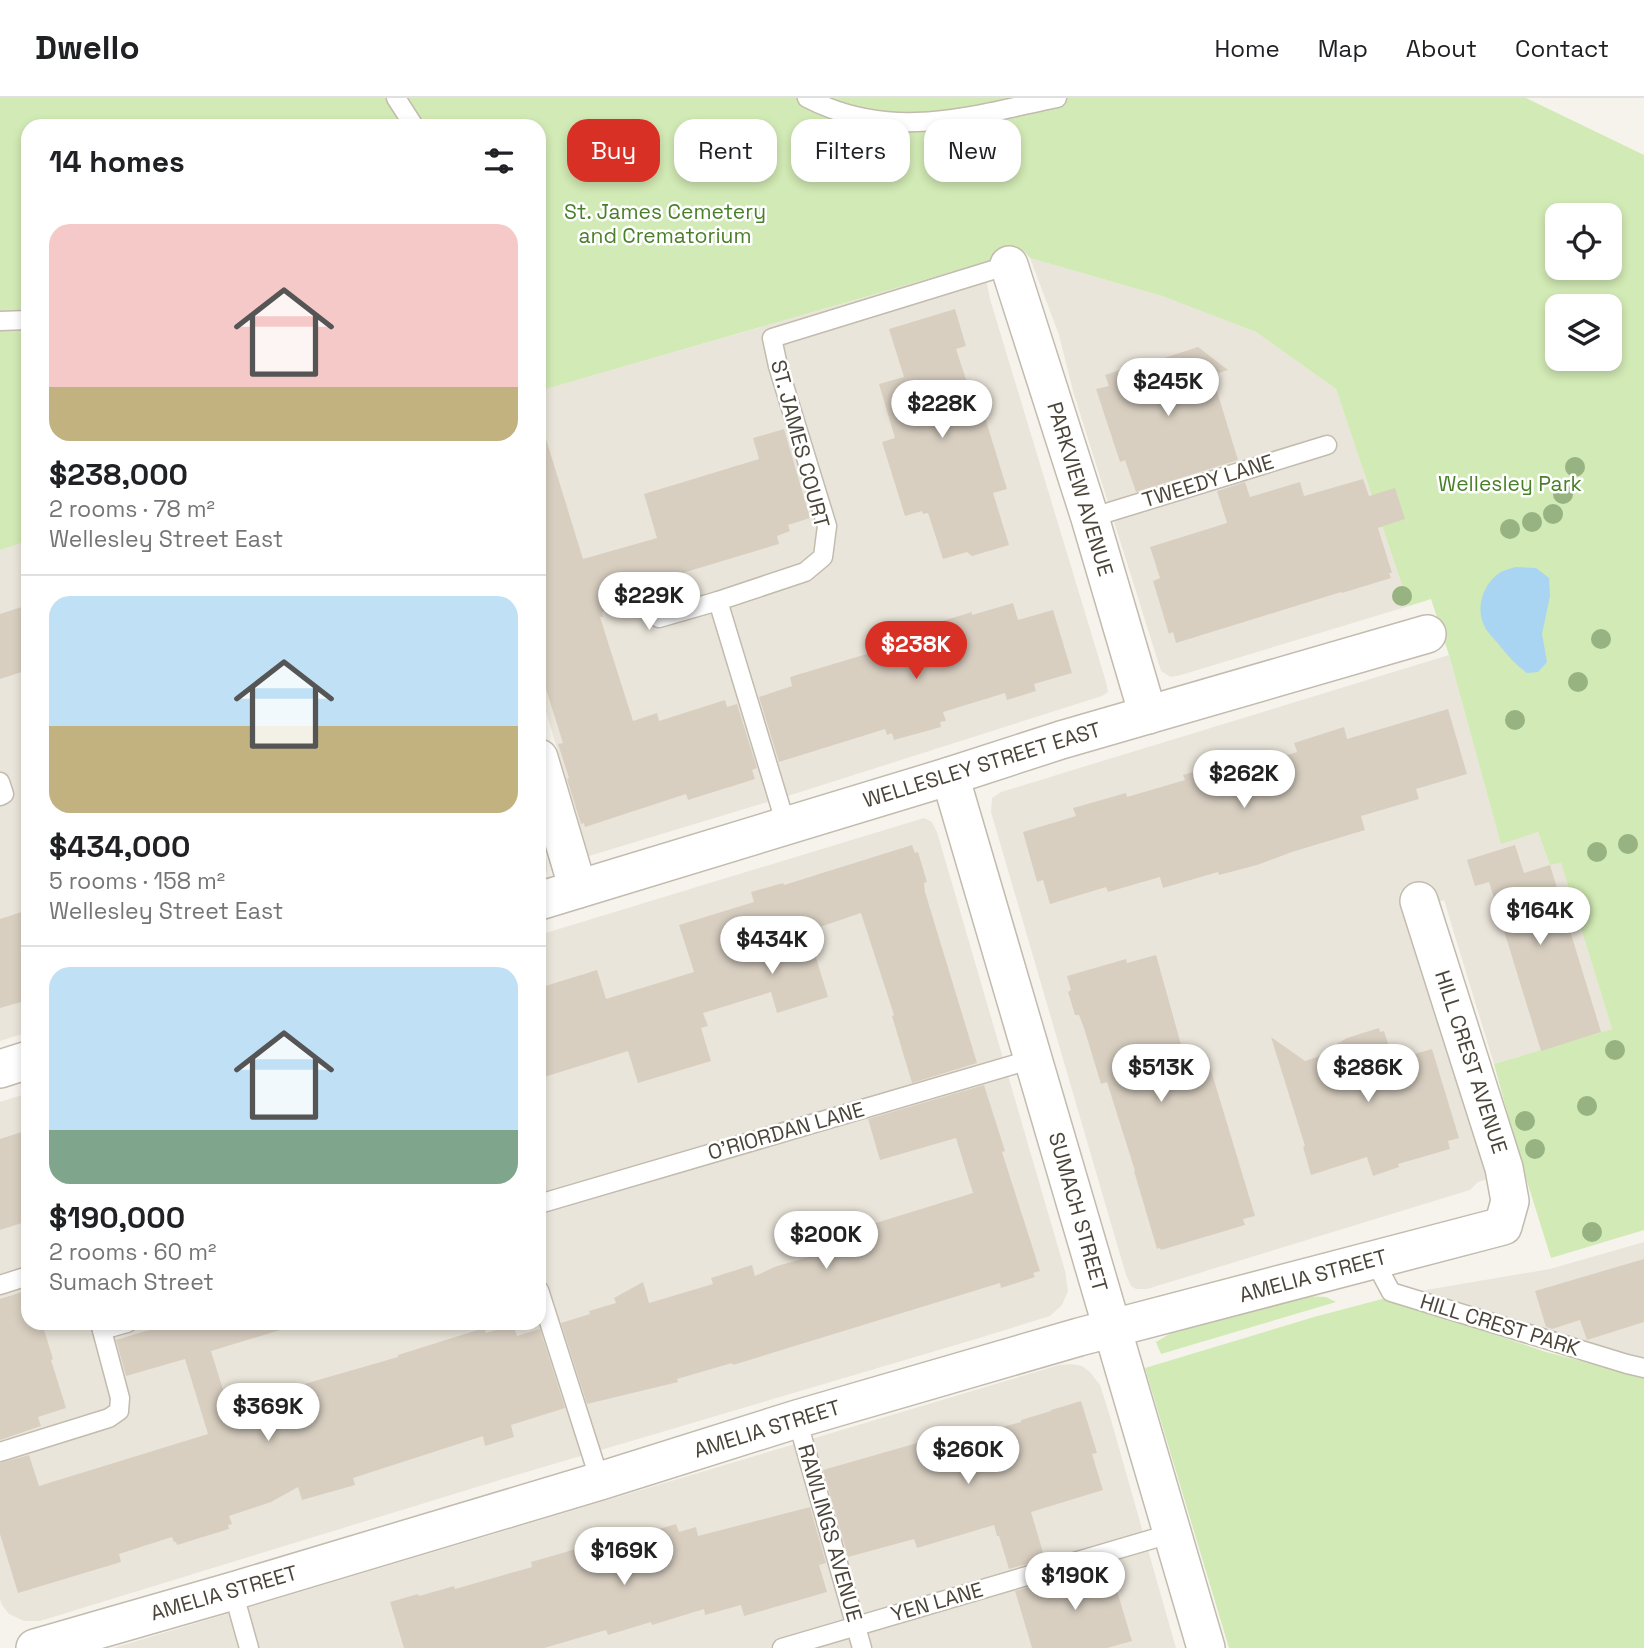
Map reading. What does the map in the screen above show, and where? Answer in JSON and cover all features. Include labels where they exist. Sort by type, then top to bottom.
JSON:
[{"type":"street","name":"PARKVIEW AVENUE","points":[[1009,265],[1090,518],[1148,715]]},
{"type":"street","name":"WELLESLEY STREET EAST","points":[[546,899],[1061,740],[1427,634]]},
{"type":"street","name":"SUMACH STREET","points":[[950,776],[1206,1648]]},
{"type":"street","points":[[546,782],[578,889]]},
{"type":"street","name":"HILL CREST AVENUE","points":[[1419,901],[1504,1168],[1510,1201],[1503,1226]]},
{"type":"street","points":[[0,1069],[21,1062]]},
{"type":"street","name":"AMELIA STREET","points":[[35,1648],[600,1481],[797,1419],[1112,1328],[1503,1226]]},
{"type":"lane","points":[[396,98],[410,119]]},
{"type":"lane","points":[[807,98],[847,115],[893,123],[969,117],[1057,98]]},
{"type":"lane","name":"ST. JAMES COURT","points":[[659,618],[805,572],[822,557],[827,526],[778,366],[772,338],[1009,265]]},
{"type":"lane","points":[[0,321],[21,320]]},
{"type":"lane","name":"TWEEDY LANE","points":[[1090,518],[1327,445]]},
{"type":"lane","points":[[718,601],[786,825]]},
{"type":"lane","points":[[0,782],[4,794],[0,796]]},
{"type":"lane","name":"O'RIORDAN LANE","points":[[546,1201],[1033,1059]]},
{"type":"lane","name":"HILL CREST PARK","points":[[1374,1260],[1391,1292],[1644,1368]]},
{"type":"lane","points":[[0,1285],[21,1278]]},
{"type":"lane","points":[[546,1312],[600,1481]]},
{"type":"lane","points":[[0,1452],[109,1418],[119,1411],[120,1398],[102,1330]]},
{"type":"lane","name":"RAWLINGS AVENUE","points":[[797,1419],[862,1648]]},
{"type":"lane","name":"YEN LANE","points":[[782,1648],[1173,1533]]},
{"type":"lane","points":[[233,1591],[249,1648]]},
{"type":"shaded area","points":[[1030,258],[1162,296],[1256,332],[1336,389],[1409,606],[1181,675],[1171,677],[1161,671],[1073,391],[1059,335]]},
{"type":"shaded area","points":[[983,263],[990,299],[1108,692],[794,794],[589,856],[546,712],[546,389]]},
{"type":"shaded area","points":[[21,543],[21,1034],[0,1041],[0,550]]},
{"type":"shaded area","points":[[1449,655],[1501,843],[1538,832],[1550,865],[1561,863],[1612,1029],[1494,1064],[1444,900],[1434,903],[1428,883],[1400,891],[1487,1179],[1478,1182],[1470,1190],[1147,1289],[1136,1289],[1131,1286],[1126,1275],[991,812],[992,798],[1001,792]]},
{"type":"shaded area","points":[[924,818],[932,822],[1065,1271],[1068,1291],[1062,1305],[1050,1316],[976,1339],[503,1479],[40,1621],[24,1621],[9,1614],[0,1599],[0,1102],[21,1095],[21,1330],[546,1330],[546,933]]},
{"type":"shaded area","points":[[1644,1242],[1644,1358],[1544,1332],[1414,1292],[1550,1269]]},
{"type":"shaded area","points":[[1059,1365],[1082,1366],[1100,1385],[1176,1648],[113,1648]]},
{"type":"green space","points":[[0,98],[1526,98],[1644,155],[1644,1230],[1551,1258],[1494,1064],[1612,1029],[1561,863],[1550,865],[1538,832],[1501,844],[1431,599],[1409,606],[1336,389],[1256,332],[1162,296],[1030,258],[1024,251],[546,389],[546,119],[21,119],[21,543],[0,550]]},
{"type":"green space","points":[[1290,1297],[1326,1297],[1336,1302],[1161,1354],[1156,1342],[1173,1332]]},
{"type":"green space","points":[[1386,1298],[1546,1352],[1644,1377],[1644,1648],[1229,1648],[1145,1368]]},
{"type":"water","points":[[1516,567],[1536,568],[1549,578],[1550,596],[1542,634],[1547,662],[1538,672],[1527,673],[1516,664],[1487,631],[1481,618],[1483,595],[1490,582],[1501,572]]},
{"type":"building","points":[[955,309],[966,346],[956,349],[977,413],[983,411],[1007,489],[993,493],[1009,545],[972,556],[967,552],[943,559],[928,513],[923,514],[922,511],[905,516],[882,442],[895,438],[879,384],[904,377],[889,329]]},
{"type":"building","points":[[1198,347],[1228,370],[1212,375],[1238,460],[1136,492],[1125,460],[1120,462],[1096,389],[1109,386],[1105,375]]},
{"type":"building","points":[[784,429],[810,518],[788,525],[790,531],[777,536],[779,544],[656,581],[661,596],[602,612],[603,617],[600,617],[633,721],[657,713],[659,721],[725,700],[727,707],[737,704],[757,768],[752,770],[755,779],[688,800],[686,794],[585,827],[584,823],[581,824],[567,779],[569,778],[558,744],[563,743],[546,689],[546,439],[583,559],[657,538],[644,494],[759,459],[753,438]]},
{"type":"building","points":[[1363,479],[1369,496],[1395,488],[1405,519],[1378,528],[1392,573],[1389,573],[1391,578],[1176,643],[1173,632],[1169,634],[1153,581],[1160,578],[1150,547],[1227,523],[1217,491],[1245,482],[1250,497],[1300,482],[1304,496]]},
{"type":"building","points":[[1013,603],[1018,620],[1053,610],[1072,673],[1034,684],[1036,691],[1007,700],[1005,693],[943,712],[946,721],[940,722],[941,727],[894,740],[892,733],[887,735],[885,729],[779,762],[759,697],[792,686],[790,677],[870,653],[869,649],[928,632],[926,626]]},
{"type":"building","points":[[21,607],[21,672],[0,679],[0,614]]},
{"type":"building","points":[[1448,709],[1467,774],[1416,789],[1419,799],[1361,816],[1365,830],[1257,865],[1219,875],[1218,872],[1163,888],[1160,877],[1108,892],[1106,887],[1050,904],[1043,880],[1037,882],[1023,832],[1076,816],[1073,808],[1126,793],[1127,797],[1185,780],[1183,775],[1236,759],[1239,771],[1297,752],[1294,743],[1344,727],[1347,739]]},
{"type":"building","points":[[912,845],[915,853],[918,852],[927,882],[924,883],[925,892],[977,1063],[912,1083],[892,1016],[894,1015],[861,913],[808,931],[828,997],[777,1013],[771,992],[703,1013],[708,1026],[701,1028],[711,1061],[638,1083],[628,1051],[546,1076],[546,986],[597,970],[606,999],[694,972],[679,925],[754,902],[751,892],[783,883],[784,885]]},
{"type":"building","points":[[1515,845],[1524,873],[1550,865],[1601,1032],[1541,1051],[1489,882],[1475,886],[1467,860]]},
{"type":"building","points":[[21,912],[21,1002],[0,1008],[0,919]]},
{"type":"building","points":[[1156,955],[1187,1066],[1197,1064],[1199,1071],[1210,1067],[1255,1216],[1243,1219],[1245,1225],[1161,1250],[1157,1249],[1107,1082],[1101,1084],[1084,1028],[1079,1015],[1075,1015],[1068,992],[1071,990],[1067,976],[1126,959],[1127,963]]},
{"type":"building","points":[[1379,1028],[1380,1032],[1384,1031],[1393,1060],[1432,1049],[1459,1138],[1448,1141],[1450,1149],[1398,1164],[1399,1167],[1373,1176],[1367,1157],[1311,1175],[1303,1147],[1305,1146],[1271,1037],[1305,1061],[1332,1052],[1337,1044],[1347,1038]]},
{"type":"building","points":[[984,1085],[1040,1271],[1033,1273],[1035,1277],[1001,1288],[1000,1283],[733,1365],[732,1363],[677,1379],[678,1382],[587,1404],[561,1323],[616,1303],[614,1298],[643,1282],[649,1303],[713,1284],[711,1278],[752,1265],[755,1276],[777,1266],[820,1254],[813,1230],[847,1220],[850,1231],[973,1193],[956,1138],[880,1160],[868,1119]]},
{"type":"building","points":[[21,1132],[21,1223],[0,1230],[0,1139]]},
{"type":"building","points":[[1644,1259],[1644,1322],[1587,1340],[1580,1320],[1552,1329],[1546,1327],[1535,1291]]},
{"type":"building","points":[[21,1292],[21,1330],[44,1330],[66,1408],[38,1417],[41,1426],[0,1440],[0,1299]]},
{"type":"building","points":[[149,1330],[280,1330],[211,1351],[228,1406],[398,1357],[478,1330],[485,1330],[486,1333],[515,1330],[517,1336],[540,1330],[565,1408],[511,1425],[514,1437],[485,1446],[483,1436],[353,1478],[355,1485],[302,1500],[298,1487],[271,1502],[229,1516],[232,1524],[228,1525],[229,1529],[177,1545],[172,1537],[119,1554],[121,1562],[18,1593],[0,1534],[0,1463],[29,1455],[39,1486],[208,1434],[185,1359],[126,1376],[116,1340]]},
{"type":"building","points":[[1081,1401],[1097,1453],[1092,1454],[1103,1490],[1031,1512],[1045,1559],[1009,1569],[994,1525],[917,1548],[914,1539],[848,1557],[823,1470],[952,1433],[954,1441]]},
{"type":"building","points":[[810,1507],[826,1563],[819,1565],[827,1592],[744,1616],[741,1605],[705,1615],[704,1609],[652,1625],[651,1622],[608,1635],[606,1630],[544,1648],[404,1648],[390,1602],[454,1586],[455,1589],[532,1567],[531,1562],[610,1539],[611,1543],[676,1524],[679,1532],[696,1527],[698,1536]]},
{"type":"building","points":[[1109,1564],[1132,1641],[1107,1648],[1032,1648],[1015,1591]]},
{"type":"park label","name":"St. James Cemetery and Crematorium","points":[[665,224]]},
{"type":"park label","name":"Wellesley Park","points":[[1510,484]]}]
